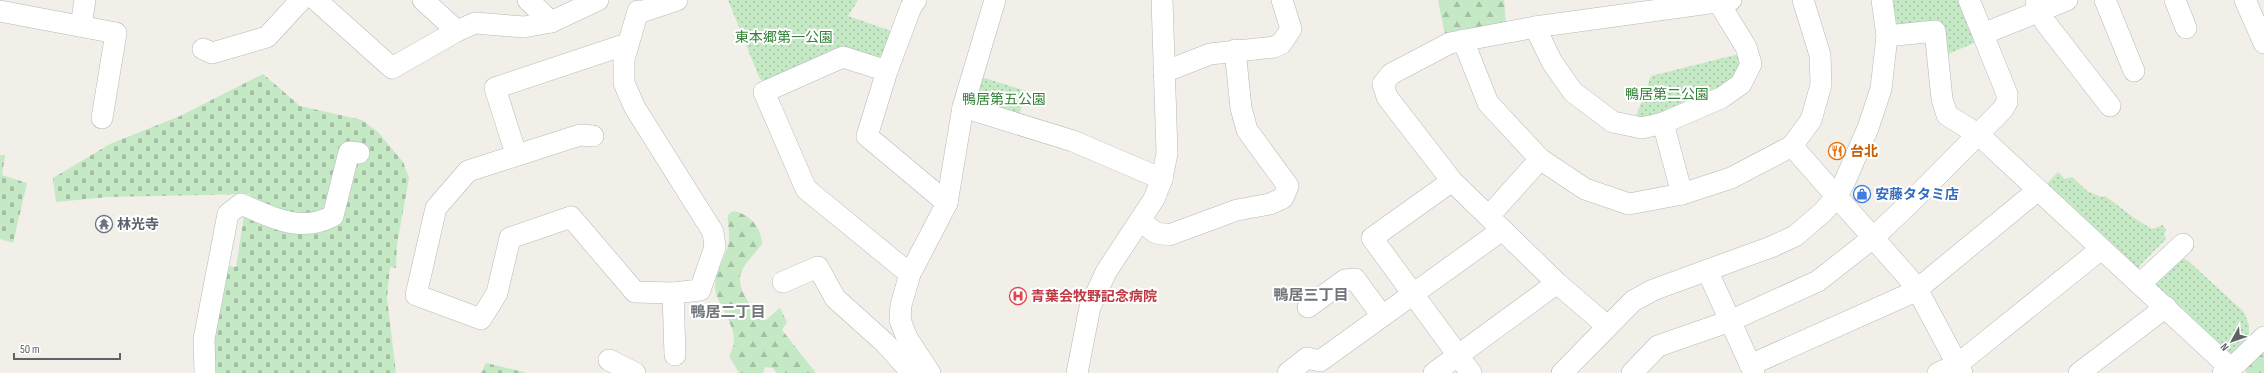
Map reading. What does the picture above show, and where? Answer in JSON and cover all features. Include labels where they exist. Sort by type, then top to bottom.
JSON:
[{"type":"street","points":[[80,26],[85,0]]},
{"type":"street","points":[[203,49],[212,53],[267,37],[301,0]]},
{"type":"street","points":[[316,0],[392,68],[456,31],[475,23],[524,27],[551,22],[598,0]]},
{"type":"street","points":[[423,0],[456,31]]},
{"type":"street","points":[[528,0],[551,22]]},
{"type":"street","points":[[593,136],[580,135],[516,154],[468,171],[436,208],[416,295],[481,319],[497,293],[510,238],[571,217],[635,292],[673,293],[700,290],[715,247],[713,232],[635,108],[624,83],[624,60],[628,44],[633,5],[644,11],[677,0]]},
{"type":"street","points":[[916,0],[911,7],[887,71],[867,136],[947,203]]},
{"type":"street","points":[[930,373],[907,338],[900,320],[901,305],[910,274],[947,203],[963,106],[995,0]]},
{"type":"street","points":[[1077,373],[1090,307],[1106,272],[1154,199],[1162,179],[1167,153],[1162,0]]},
{"type":"street","points":[[1164,72],[1210,54],[1235,50],[1274,47],[1281,44],[1291,29],[1282,0]]},
{"type":"street","points":[[1463,40],[1488,103],[1540,159],[1586,189],[1629,204],[1682,194],[1731,178],[1792,146],[1811,120],[1821,85],[1820,55],[1803,0]]},
{"type":"street","points":[[1562,373],[1607,326],[1633,302],[1653,290],[1771,247],[1795,236],[1823,212],[1836,197],[1845,181],[1868,128],[1881,90],[1887,36],[1882,0]]},
{"type":"street","points":[[1632,373],[1658,346],[1730,321],[1818,281],[1874,238],[1979,135],[2003,109],[2007,102],[2007,94],[1969,0]]},
{"type":"street","points":[[1983,34],[2038,5],[2067,0]]},
{"type":"street","points":[[2105,0],[2134,72]]},
{"type":"street","points":[[2175,0],[2186,28]]},
{"type":"street","points":[[2245,0],[2264,42]]},
{"type":"street","points":[[1535,27],[1552,62],[1573,92],[1613,122],[1642,128],[1663,123],[1721,98],[1741,84],[1751,64],[1746,47],[1725,1],[1535,27],[1450,43],[1391,74],[1383,84],[1387,97],[1452,181],[1557,283],[1607,326]]},
{"type":"street","points":[[2038,5],[2045,22],[2110,106]]},
{"type":"street","points":[[7,8],[80,26],[116,33],[102,118]]},
{"type":"street","points":[[1887,36],[1935,31],[1942,99],[1947,115],[1979,135],[2101,249],[2166,307],[2226,370],[2238,362],[2264,337]]},
{"type":"street","points":[[516,154],[495,88],[628,44]]},
{"type":"street","points":[[1140,221],[1156,233],[1170,236],[1237,210],[1270,204],[1283,198],[1288,186],[1247,130],[1241,108],[1235,50]]},
{"type":"street","points":[[887,71],[843,57],[764,92],[806,189],[910,274]]},
{"type":"street","points":[[963,106],[1074,141],[1162,179]]},
{"type":"street","points":[[1663,123],[1682,194]]},
{"type":"street","points":[[1792,146],[1874,238],[1916,289],[1960,369]]},
{"type":"street","points":[[205,373],[204,339],[228,214],[242,204],[287,223],[320,223],[333,216],[349,152],[359,153]]},
{"type":"street","points":[[1288,373],[1307,358],[1325,367],[1382,316],[1413,294],[1496,223],[1540,159]]},
{"type":"street","points":[[1452,181],[1372,238],[1471,373]]},
{"type":"street","points":[[1707,270],[1752,371],[1907,295],[2038,190]]},
{"type":"street","points":[[2140,284],[2183,244]]},
{"type":"street","points":[[1938,373],[1960,369],[2101,249]]},
{"type":"street","points":[[783,282],[818,267],[835,298],[885,343],[912,373]]},
{"type":"street","points":[[1308,307],[1345,280],[1355,279],[1382,316]]},
{"type":"street","points":[[1434,373],[1557,283]]},
{"type":"street","points":[[673,293],[675,355]]},
{"type":"street","points":[[2079,373],[2166,307]]},
{"type":"street","points":[[609,360],[635,373]]},
{"type":"green space","name":"東本郷第一公園","points":[[728,0],[858,0],[848,16],[891,31],[888,50],[874,61],[772,84],[760,79]]},
{"type":"green space","points":[[1438,0],[1504,0],[1506,23],[1445,35]]},
{"type":"green space","points":[[1889,0],[1964,0],[1981,40],[1948,54],[1942,23],[1918,29],[1894,31]]},
{"type":"green space","name":"鴨居第二公園","points":[[1743,53],[1747,62],[1718,94],[1634,122],[1651,76]]},
{"type":"green space","points":[[263,74],[300,106],[362,120],[378,132],[403,162],[409,178],[397,244],[396,268],[390,267],[387,298],[396,373],[215,373],[214,336],[221,309],[221,265],[236,267],[245,209],[259,205],[249,194],[108,197],[56,202],[53,178],[110,144],[180,116]]},
{"type":"green space","name":"鴨居第五公園","points":[[981,77],[1026,91],[1018,119],[972,104]]},
{"type":"green space","points":[[0,155],[5,155],[2,175],[27,183],[13,243],[0,239]]},
{"type":"green space","points":[[2058,172],[2065,179],[2072,177],[2087,191],[2101,197],[2105,196],[2137,220],[2152,229],[2163,225],[2166,230],[2164,235],[2166,239],[2140,265],[2138,269],[2043,188]]},
{"type":"green space","points":[[733,211],[745,215],[754,222],[759,232],[762,244],[742,271],[740,285],[743,293],[754,311],[763,319],[766,320],[780,308],[787,322],[782,330],[816,373],[777,373],[773,368],[765,367],[763,373],[739,373],[729,356],[733,347],[733,332],[719,301],[715,286],[717,273],[728,247],[728,215]]},
{"type":"green space","points":[[2176,257],[2187,260],[2244,312],[2249,325],[2249,335],[2231,359],[2154,289],[2153,280]]},
{"type":"green space","points":[[2264,344],[2264,373],[2246,373],[2246,367]]},
{"type":"green space","points":[[486,363],[524,372],[524,373],[481,373]]},
{"type":"place","name":"台北","points":[[1837,151]]},
{"type":"place","name":"安藤タタミ店","points":[[1862,194]]},
{"type":"place","name":"林光寺","points":[[104,224]]},
{"type":"place","name":"青葉会牧野記念病院","points":[[1018,296]]},
{"type":"district","name":"鴨居三丁目","points":[[1311,295]]},
{"type":"district","name":"鴨居二丁目","points":[[728,312]]}]
